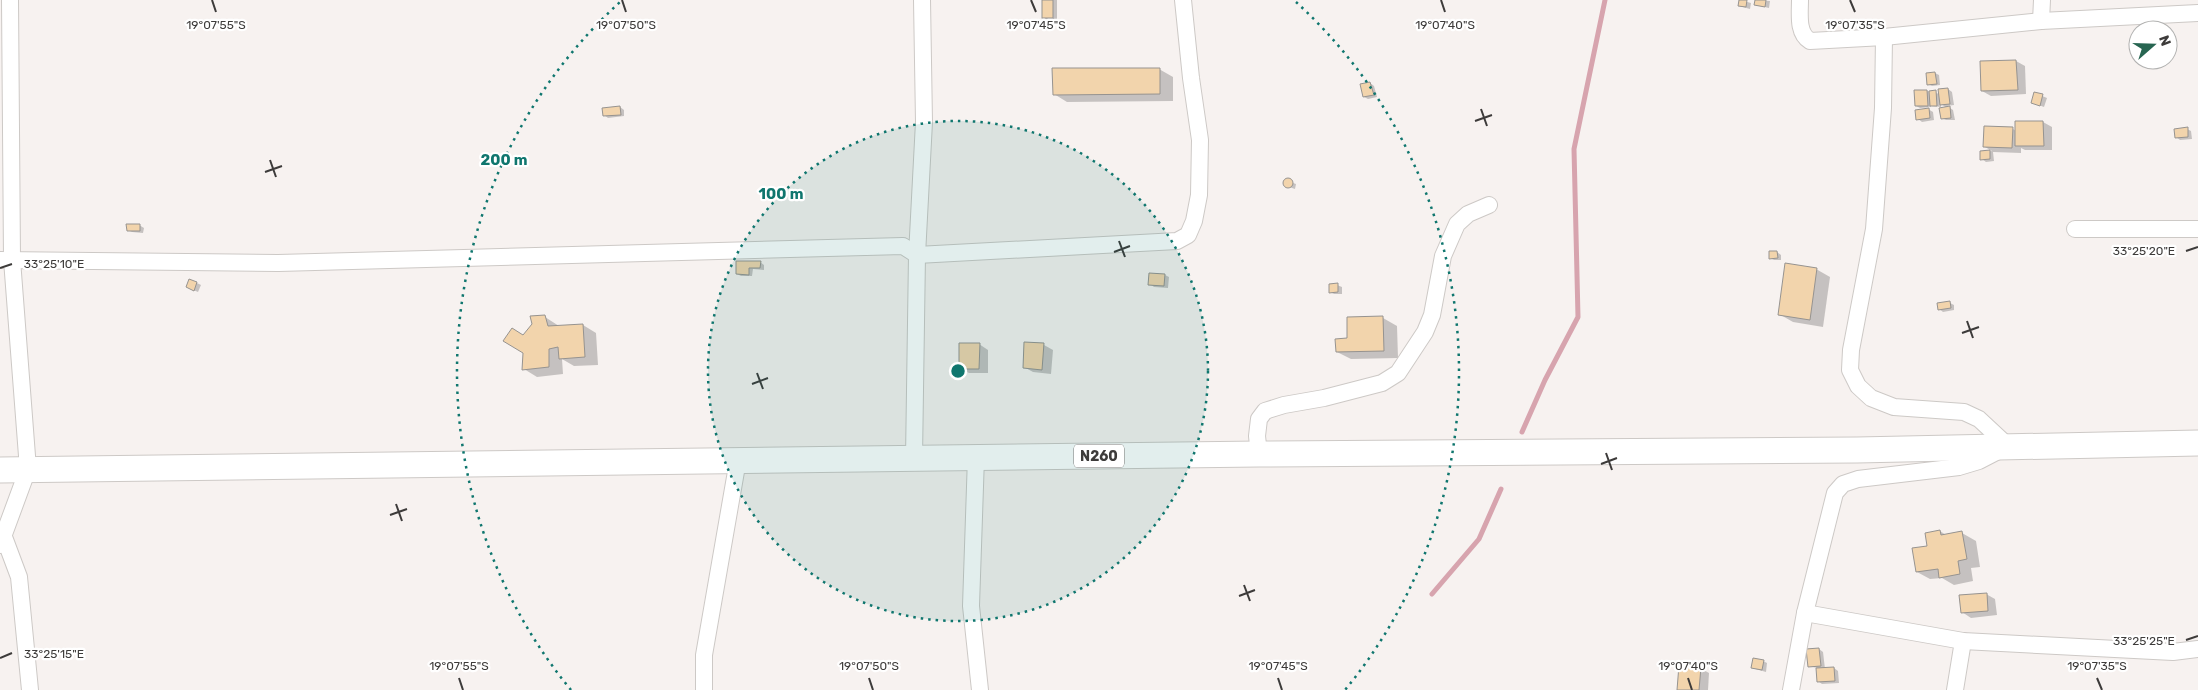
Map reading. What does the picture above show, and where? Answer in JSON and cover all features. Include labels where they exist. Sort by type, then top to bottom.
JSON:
[{"type":"main road","name":"N260","points":[[0,470],[976,457],[1847,450],[2198,444]]},
{"type":"street","points":[[10,0],[6,260],[28,469],[2,541],[18,577],[30,690]]},
{"type":"street","points":[[914,458],[917,255],[924,122],[922,0]]},
{"type":"street","points":[[6,260],[278,263],[903,246],[917,255],[1177,241],[1188,235],[1194,221],[1199,195],[1200,140],[1190,78],[1183,0]]},
{"type":"street","points":[[1800,0],[1800,24],[1804,37],[1810,41],[1884,38],[2041,21],[2198,13]]},
{"type":"street","points":[[2041,21],[2042,0]]},
{"type":"street","points":[[1790,690],[1804,613],[1835,493],[1843,484],[1858,479],[1959,468],[1979,461],[2008,446],[1979,419],[1964,412],[1894,407],[1871,398],[1858,386],[1850,370],[1851,350],[1874,230],[1883,108],[1884,38]]},
{"type":"street","points":[[1259,454],[1257,436],[1259,419],[1265,411],[1284,405],[1324,398],[1382,382],[1398,373],[1414,351],[1428,324],[1443,256],[1457,224],[1468,214],[1489,205]]},
{"type":"street","points":[[2075,230],[2198,230]]},
{"type":"street","points":[[976,457],[971,606],[980,690]]},
{"type":"street","points":[[704,690],[704,655],[738,460]]},
{"type":"street","points":[[1804,613],[1963,641],[2173,652],[2198,649]]},
{"type":"street","points":[[1954,690],[1963,641]]},
{"type":"building","points":[[1042,0],[1053,0],[1053,18],[1042,18]]},
{"type":"building","points":[[1739,0],[1747,0],[1746,7],[1738,6]]},
{"type":"building","points":[[1755,0],[1766,0],[1765,7],[1754,5]]},
{"type":"building","points":[[2016,60],[2018,90],[1981,91],[1980,61]]},
{"type":"building","points":[[1052,68],[1160,68],[1160,94],[1053,95]]},
{"type":"building","points":[[1935,72],[1937,84],[1927,85],[1926,73]]},
{"type":"building","points":[[1370,82],[1374,95],[1363,97],[1360,84]]},
{"type":"building","points":[[1948,88],[1950,104],[1940,105],[1938,89]]},
{"type":"building","points":[[1914,90],[1927,90],[1928,106],[1915,106]]},
{"type":"building","points":[[1936,90],[1937,106],[1930,106],[1929,91]]},
{"type":"building","points":[[2034,92],[2043,94],[2040,106],[2031,103]]},
{"type":"building","points":[[620,106],[621,115],[603,116],[602,108]]},
{"type":"building","points":[[1950,106],[1951,118],[1941,119],[1939,108]]},
{"type":"building","points":[[1929,108],[1930,118],[1916,120],[1915,110]]},
{"type":"building","points":[[2015,121],[2043,121],[2044,146],[2015,146]]},
{"type":"building","points":[[1984,126],[2013,127],[2012,148],[1983,147]]},
{"type":"building","points":[[2188,127],[2188,137],[2175,138],[2174,129]]},
{"type":"building","points":[[1990,150],[1990,159],[1980,160],[1980,151]]},
{"type":"building","points":[[1288,178],[1293,183],[1288,188],[1283,183]]},
{"type":"building","points":[[126,224],[140,224],[140,231],[127,231]]},
{"type":"building","points":[[1769,251],[1777,251],[1778,258],[1769,259]]},
{"type":"building","points":[[736,261],[761,261],[760,268],[749,268],[749,275],[736,274]]},
{"type":"building","points":[[1785,263],[1817,268],[1810,320],[1778,315]]},
{"type":"building","points":[[1149,273],[1165,274],[1164,286],[1148,285]]},
{"type":"building","points":[[189,279],[197,282],[194,291],[186,287]]},
{"type":"building","points":[[1338,283],[1338,292],[1329,293],[1329,284]]},
{"type":"building","points":[[1950,301],[1951,308],[1938,310],[1937,303]]},
{"type":"building","points":[[545,315],[548,326],[583,324],[585,357],[559,359],[558,347],[549,349],[549,367],[522,370],[523,353],[503,341],[512,328],[523,335],[532,324],[530,316]]},
{"type":"building","points":[[1383,316],[1384,351],[1336,352],[1335,339],[1347,338],[1347,317]]},
{"type":"building","points":[[1024,342],[1044,343],[1042,370],[1023,368]]},
{"type":"building","points":[[959,343],[980,343],[979,369],[959,369]]},
{"type":"building","points":[[1940,530],[1941,535],[1962,531],[1967,559],[1958,561],[1960,574],[1939,578],[1938,569],[1916,572],[1912,548],[1927,546],[1925,533]]},
{"type":"building","points":[[1987,593],[1988,611],[1961,613],[1959,595]]},
{"type":"building","points":[[1819,648],[1821,666],[1808,667],[1806,649]]},
{"type":"building","points":[[1753,658],[1764,660],[1762,670],[1751,668]]},
{"type":"building","points":[[1679,665],[1701,667],[1699,690],[1677,690]]},
{"type":"building","points":[[1834,667],[1835,681],[1817,682],[1816,668]]},
{"type":"waterway","points":[[1522,432],[1545,380],[1578,317],[1574,149],[1605,0]]},
{"type":"waterway","points":[[1432,594],[1479,539],[1501,489]]}]
